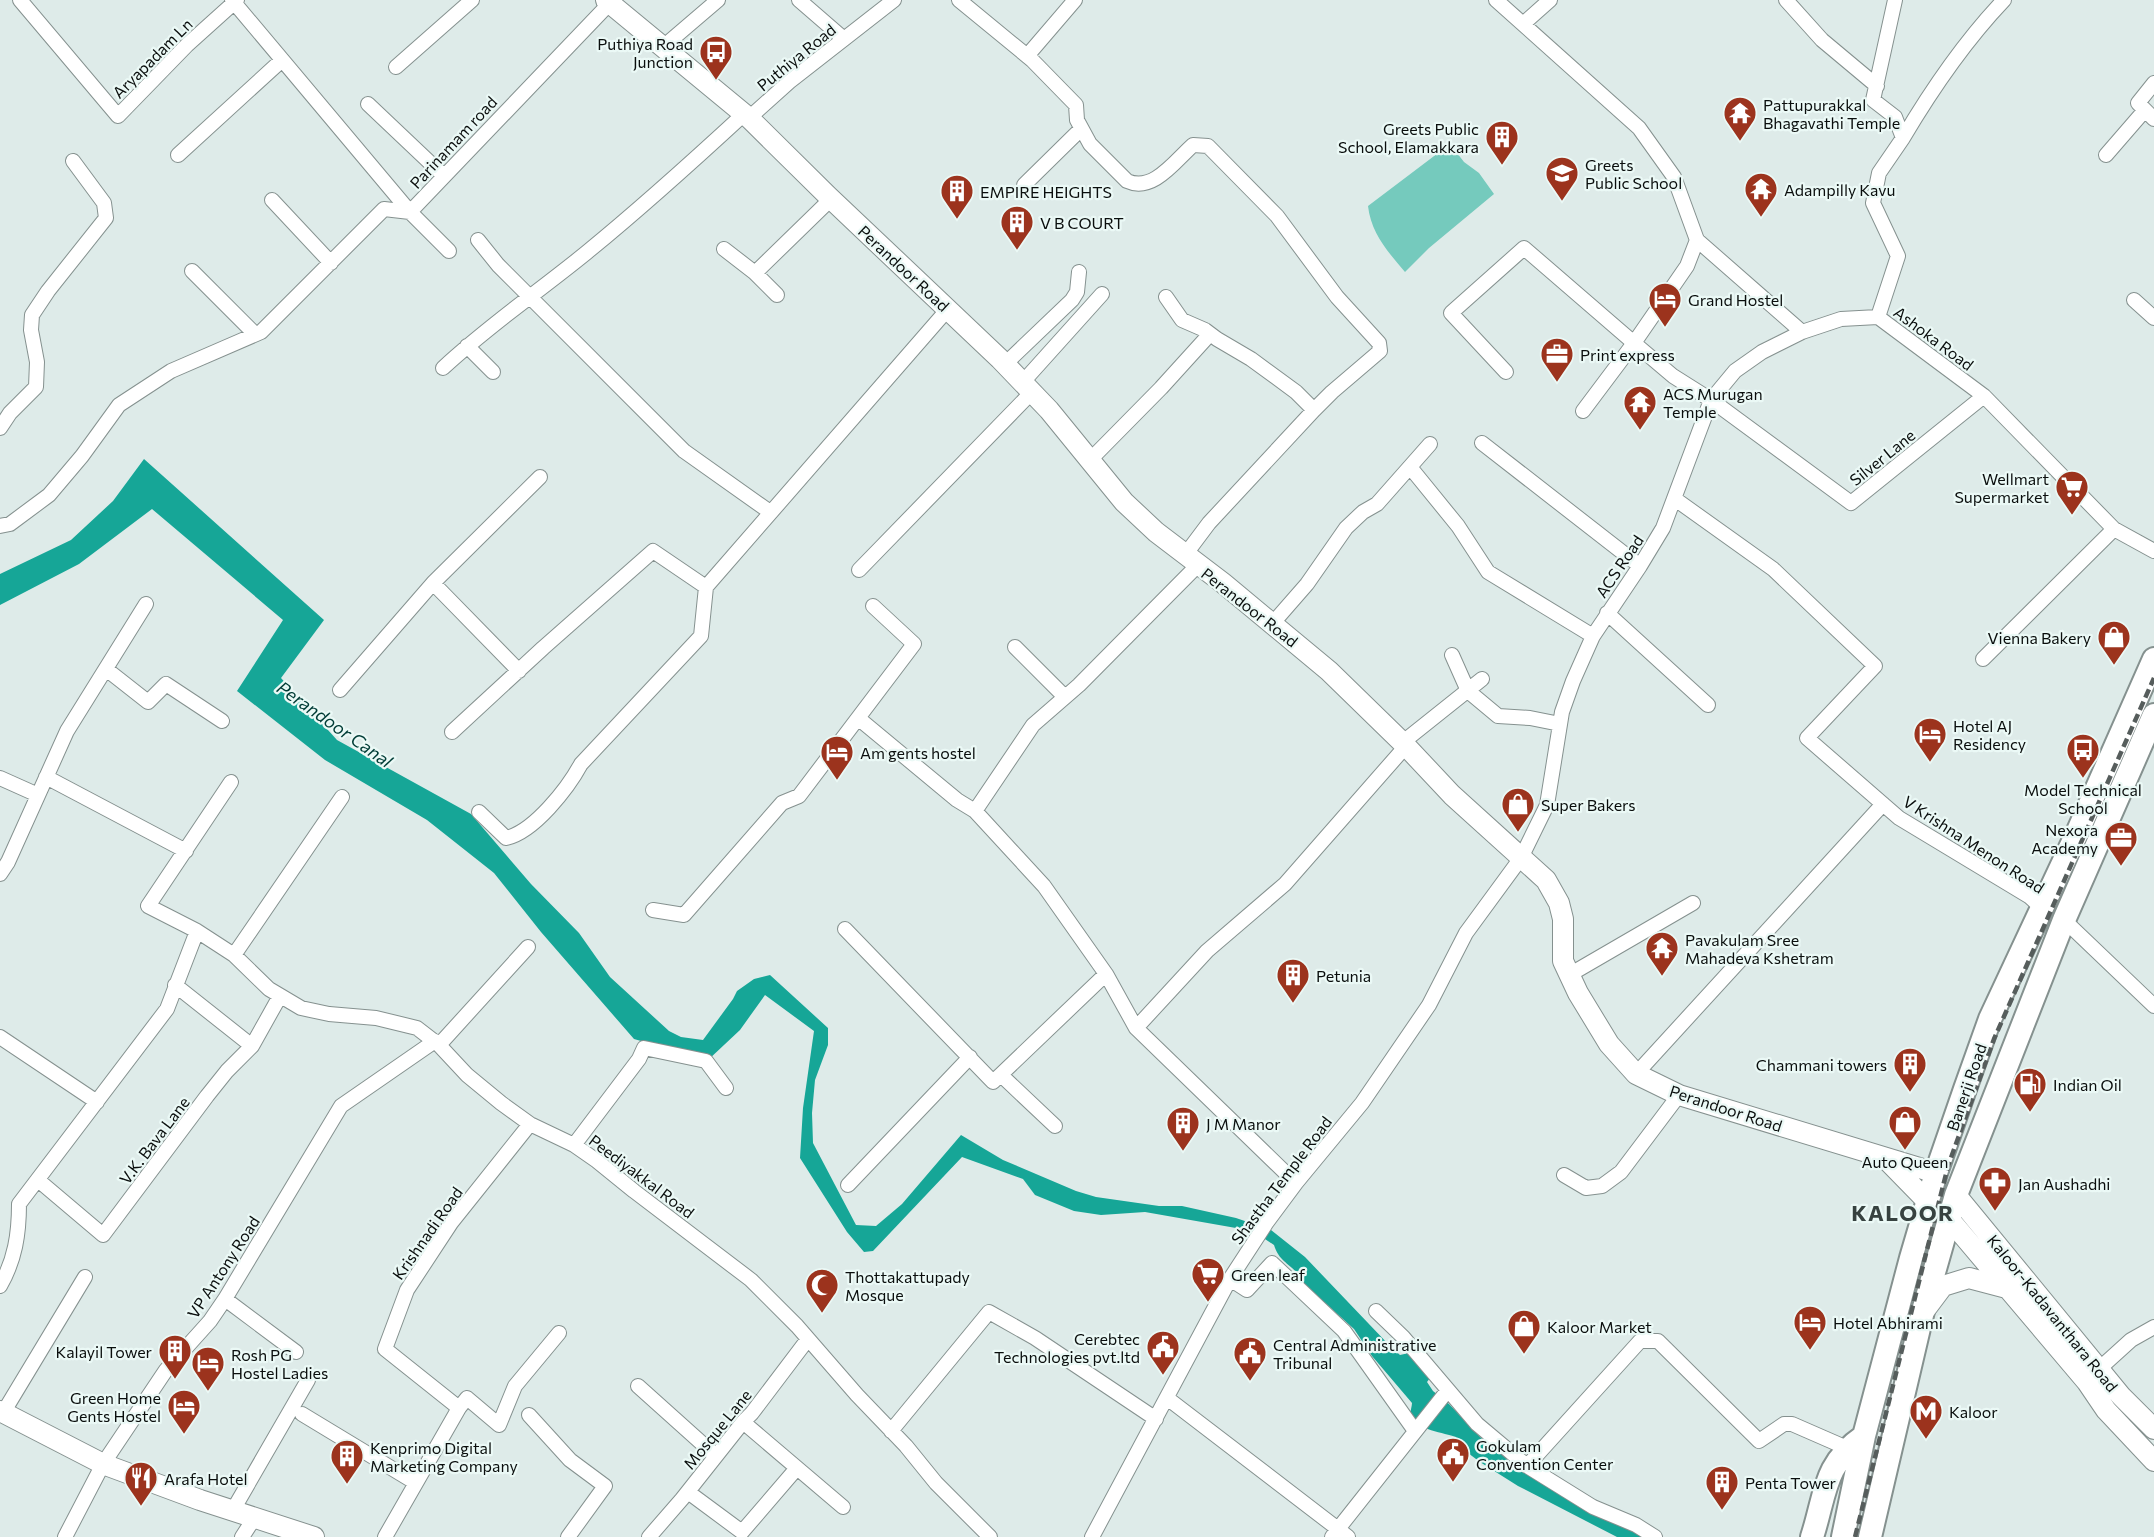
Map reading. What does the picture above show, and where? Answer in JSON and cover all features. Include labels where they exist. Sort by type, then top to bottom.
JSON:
[{"type":"main road","name":"Perandoor Road","points":[[608,2],[746,116],[1005,364],[1049,410],[1124,502],[1156,532],[1223,583],[1329,670],[1452,795],[1546,880],[1559,903],[1563,919],[1563,961],[1569,975],[1609,1044],[1636,1074],[1679,1095],[1936,1173]]},
{"type":"main road","name":"Banerji Road","points":[[1843,1537],[1856,1442],[1936,1173],[1965,1089],[1990,1019],[2154,659]]},
{"type":"main road","name":"Banerji Road","points":[[1870,1537],[1923,1311],[1956,1195],[2068,911],[2154,715]]},
{"type":"main road","points":[[2046,900],[2068,911]]},
{"type":"main road","points":[[1965,1089],[1995,1094]]},
{"type":"main road","points":[[1886,1158],[1928,1203],[1950,1220]]},
{"type":"main road","points":[[1936,1173],[1956,1195]]},
{"type":"main road","name":"Kaloor-Kadavanthara Road","points":[[1956,1195],[2093,1375],[2106,1410],[2153,1459]]},
{"type":"main road","name":"Kaloor-Kadavanthara Road","points":[[1950,1220],[2007,1288],[2093,1375],[2121,1396],[2154,1429]]},
{"type":"main road","points":[[1923,1311],[1943,1286],[1969,1278],[2007,1288]]},
{"type":"main road","points":[[1,1412],[103,1464],[200,1500],[314,1537]]},
{"type":"main road","points":[[1812,1537],[1828,1476],[1856,1442]]},
{"type":"street","name":"Aryapadam Ln","points":[[20,0],[118,116],[187,45],[234,1]]},
{"type":"street","points":[[396,67],[472,0]]},
{"type":"street","points":[[663,47],[718,0]]},
{"type":"street","points":[[799,0],[844,39]]},
{"type":"street","name":"Puthiya Road","points":[[443,368],[467,346],[603,238],[746,116],[894,0]]},
{"type":"street","points":[[958,0],[1028,56],[1076,105],[1077,120],[1090,144],[1127,181],[1134,184],[1152,182],[1193,145],[1208,146],[1277,216],[1337,297],[1379,343],[1380,351],[1314,410],[1209,523],[1191,560],[1079,685],[1033,725],[975,811]]},
{"type":"street","points":[[1028,56],[1075,0]]},
{"type":"street","points":[[1496,0],[1639,128],[1674,177],[1697,240],[1802,332]]},
{"type":"street","points":[[1523,24],[1550,0]]},
{"type":"street","points":[[1786,0],[1822,40],[1877,86]]},
{"type":"street","points":[[1895,0],[1873,100],[1895,117],[1903,138]]},
{"type":"street","points":[[1878,317],[1898,256],[1873,203],[1879,173],[1926,99],[1967,43],[2004,0]]},
{"type":"street","points":[[234,1],[410,212],[449,251]]},
{"type":"street","name":"Parinamam road","points":[[258,333],[384,210],[410,212],[608,2]]},
{"type":"street","points":[[178,155],[282,60]]},
{"type":"street","points":[[2106,156],[2146,111],[2154,82]]},
{"type":"street","points":[[368,104],[444,176]]},
{"type":"street","points":[[1024,185],[1081,129]]},
{"type":"street","points":[[0,428],[10,413],[36,387],[37,362],[31,330],[32,315],[48,291],[106,218],[104,203],[74,162]]},
{"type":"street","points":[[755,273],[831,199]]},
{"type":"street","points":[[272,200],[331,263]]},
{"type":"street","points":[[478,240],[498,266],[684,451],[770,512]]},
{"type":"street","points":[[1583,411],[1634,343],[1687,266],[1697,240]]},
{"type":"street","points":[[1506,372],[1451,313],[1524,248],[1673,376],[1711,400]]},
{"type":"street","points":[[724,249],[755,273],[777,295]]},
{"type":"street","points":[[0,526],[10,524],[49,495],[82,456],[118,405],[171,371],[258,333],[192,272]]},
{"type":"street","points":[[1005,364],[1072,300],[1077,292],[1078,273]]},
{"type":"street","points":[[859,570],[1027,387],[1102,294]]},
{"type":"street","points":[[1166,297],[1182,320],[1210,334],[1267,370],[1296,392],[1314,410]]},
{"type":"street","points":[[2134,300],[2154,318]]},
{"type":"street","points":[[479,812],[506,838],[516,836],[527,829],[569,785],[581,764],[701,636],[706,587],[948,309]]},
{"type":"street","name":"Ashoka Road","points":[[1802,332],[1841,319],[1878,317],[1984,396],[2114,529],[2154,551]]},
{"type":"street","name":"ACS Road","points":[[1521,858],[1547,805],[1560,724],[1573,681],[1593,636],[1663,528],[1711,400],[1735,371],[1762,352],[1802,332]]},
{"type":"street","points":[[1090,460],[1210,334]]},
{"type":"street","points":[[467,346],[493,372]]},
{"type":"street","name":"Silver Lane","points":[[1711,400],[1851,503],[1984,396]]},
{"type":"street","points":[[1482,443],[1640,566]]},
{"type":"street","points":[[1273,623],[1307,584],[1346,528],[1363,512],[1377,504],[1430,444]]},
{"type":"street","points":[[1410,467],[1458,526],[1488,572],[1593,636]]},
{"type":"street","points":[[340,690],[433,583],[540,477]]},
{"type":"street","name":"V Krishna Menon Road","points":[[1675,499],[1773,569],[1875,666],[1807,738],[1899,818],[2030,897],[2046,900]]},
{"type":"street","points":[[1983,658],[2114,529]]},
{"type":"street","points":[[452,732],[653,551],[706,587]]},
{"type":"street","points":[[433,583],[519,671]]},
{"type":"street","points":[[3,865],[67,731],[146,604]]},
{"type":"street","points":[[653,910],[684,915],[782,803],[800,796],[914,644],[873,606]]},
{"type":"street","points":[[1607,613],[1708,705]]},
{"type":"street","points":[[1015,647],[1065,697]]},
{"type":"street","points":[[1452,655],[1468,691],[1498,716],[1530,717],[1560,724]]},
{"type":"street","points":[[106,669],[148,702],[166,684],[222,721]]},
{"type":"street","points":[[1136,1028],[1207,951],[1285,884],[1404,744],[1482,679]]},
{"type":"street","points":[[858,718],[957,800],[975,811],[1044,886],[1106,974],[1136,1028],[1296,1183]]},
{"type":"street","points":[[46,777],[186,851],[231,782]]},
{"type":"street","points":[[0,778],[38,795]]},
{"type":"street","points":[[234,955],[342,797]]},
{"type":"street","points":[[1636,1074],[1883,804]]},
{"type":"street","name":"Peediyakkal Road","points":[[186,851],[148,906],[197,931],[234,955],[269,989],[301,1008],[328,1014],[376,1018],[417,1028],[437,1043],[466,1075],[530,1124],[574,1145],[751,1280],[808,1339],[936,1483],[990,1537]]},
{"type":"street","name":"Shastha Temple Road","points":[[1092,1537],[1230,1280],[1255,1240],[1296,1183],[1362,1103],[1429,1005],[1466,933],[1521,858]]},
{"type":"street","points":[[1569,975],[1693,903]]},
{"type":"street","points":[[2068,911],[2154,1006]]},
{"type":"street","points":[[845,929],[993,1082],[1106,974]]},
{"type":"street","points":[[0,1286],[5,1258],[18,1238],[19,1204],[166,1009],[197,931]]},
{"type":"street","name":"VP Antony Road","points":[[65,1537],[103,1464],[166,1370],[210,1321],[225,1299],[341,1106],[437,1043],[528,947]]},
{"type":"street","points":[[175,985],[252,1046]]},
{"type":"street","name":"V.K. Bava Lane","points":[[38,1180],[103,1235],[207,1096],[227,1071],[252,1046],[280,996]]},
{"type":"street","points":[[0,1037],[97,1102]]},
{"type":"street","points":[[574,1145],[639,1059],[644,1048],[706,1061],[726,1088]]},
{"type":"street","points":[[848,1185],[970,1057]]},
{"type":"street","points":[[1001,1075],[1054,1126]]},
{"type":"street","points":[[1564,1175],[1586,1188],[1602,1186],[1622,1172],[1679,1095]]},
{"type":"street","name":"Krishnadi Road","points":[[459,1408],[385,1349],[407,1290],[451,1223],[530,1124]]},
{"type":"street","points":[[1230,1280],[1247,1290],[1272,1263],[1344,1331],[1417,1428]]},
{"type":"street","points":[[1,1412],[85,1276]]},
{"type":"street","points":[[225,1299],[296,1352]]},
{"type":"street","points":[[1376,1311],[1403,1337],[1445,1393],[1527,1466],[1593,1506],[1636,1525],[1655,1537]]},
{"type":"street","points":[[891,1431],[989,1312],[1035,1338],[1156,1419]]},
{"type":"street","points":[[2093,1375],[2131,1340],[2154,1327]]},
{"type":"street","points":[[385,1537],[459,1408],[467,1398],[499,1425],[515,1386],[559,1333]]},
{"type":"street","name":"Mosque Lane","points":[[649,1537],[688,1492],[742,1422],[752,1413],[808,1339]]},
{"type":"street","points":[[1527,1466],[1640,1341],[1658,1341],[1759,1441],[1784,1424],[1792,1424],[1856,1442]]},
{"type":"street","points":[[233,1510],[308,1380]]},
{"type":"street","points":[[638,1386],[716,1456]]},
{"type":"street","points":[[1167,1398],[1339,1534],[1445,1393]]},
{"type":"street","points":[[302,1414],[416,1482]]},
{"type":"street","points":[[529,1415],[570,1460],[604,1486],[568,1537]]},
{"type":"street","points":[[742,1422],[843,1507]]},
{"type":"street","points":[[688,1492],[742,1532],[797,1468]]},
{"type":"street","points":[[242,1537],[255,1517]]},
{"type":"shaded area","points":[[1450,144],[1464,162],[1479,173],[1494,194],[1429,248],[1405,272],[1377,233],[1368,206]]},
{"type":"shaded area","points":[[144,459],[324,620],[281,678],[337,740],[471,814],[531,884],[579,933],[610,977],[669,1031],[681,1037],[703,1040],[737,991],[754,979],[770,975],[828,1028],[828,1045],[815,1080],[812,1113],[813,1143],[856,1225],[876,1226],[902,1204],[961,1135],[1003,1160],[1076,1191],[1096,1197],[1159,1206],[1182,1206],[1236,1218],[1271,1230],[1305,1257],[1400,1355],[1409,1353],[1430,1378],[1427,1382],[1433,1391],[1449,1404],[1484,1441],[1526,1471],[1642,1537],[1617,1537],[1518,1486],[1456,1444],[1456,1437],[1425,1428],[1414,1422],[1410,1416],[1412,1403],[1372,1356],[1354,1329],[1301,1281],[1295,1271],[1280,1257],[1274,1245],[1253,1231],[1145,1212],[1101,1215],[1074,1211],[1035,1195],[1023,1179],[962,1157],[873,1251],[864,1252],[847,1232],[800,1158],[803,1108],[814,1031],[765,995],[740,1030],[708,1060],[634,1039],[541,932],[494,873],[427,820],[325,760],[237,691],[283,620],[152,509],[79,564],[0,605],[0,574],[71,540],[113,501]]},
{"type":"railway","points":[[1855,1537],[1948,1166],[1994,1039],[2154,678]]},
{"type":"place","name":"Puthiya Road Junction","points":[[716,81]]},
{"type":"place","name":"Pattupurakkal Bhagavathi Temple","points":[[1740,142]]},
{"type":"place","name":"Greets Public School, Elamakkara","points":[[1502,166]]},
{"type":"place","name":"Greets Public School","points":[[1562,202]]},
{"type":"place","name":"Adampilly Kavu","points":[[1761,218]]},
{"type":"place","name":"EMPIRE HEIGHTS","points":[[957,220]]},
{"type":"place","name":"V B COURT","points":[[1017,251]]},
{"type":"place","name":"Grand Hostel","points":[[1665,328]]},
{"type":"place","name":"Print express","points":[[1557,383]]},
{"type":"place","name":"ACS Murugan Temple","points":[[1640,431]]},
{"type":"place","name":"Wellmart Supermarket","points":[[2072,516]]},
{"type":"place","name":"Vienna Bakery","points":[[2114,666]]},
{"type":"place","name":"Hotel AJ Residency","points":[[1930,763]]},
{"type":"place","name":"Model Technical School","points":[[2083,779]]},
{"type":"place","name":"Am gents hostel","points":[[837,781]]},
{"type":"place","name":"Super Bakers","points":[[1518,833]]},
{"type":"place","name":"Nexora Academy","points":[[2121,867]]},
{"type":"place","name":"Pavakulam Sree Mahadeva Kshetram","points":[[1662,977]]},
{"type":"place","name":"Petunia","points":[[1293,1004]]},
{"type":"place","name":"Chammani towers","points":[[1910,1093]]},
{"type":"place","name":"Indian Oil","points":[[2030,1113]]},
{"type":"place","name":"Auto Queen","points":[[1905,1151]]},
{"type":"place","name":"J M Manor","points":[[1183,1152]]},
{"type":"place","name":"Jan Aushadhi","points":[[1995,1212]]},
{"type":"place","name":"Green leaf","points":[[1208,1303]]},
{"type":"place","name":"Thottakattupady Mosque","points":[[822,1314]]},
{"type":"place","name":"Hotel Abhirami","points":[[1810,1351]]},
{"type":"place","name":"Kaloor Market","points":[[1524,1355]]},
{"type":"place","name":"Cerebtec Technologies pvt.ltd","points":[[1163,1376]]},
{"type":"place","name":"Kalayil Tower","points":[[175,1380]]},
{"type":"place","name":"Central Administrative Tribunal","points":[[1250,1382]]},
{"type":"place","name":"Rosh PG Hostel Ladies","points":[[208,1392]]},
{"type":"place","name":"Green Home Gents Hostel","points":[[184,1435]]},
{"type":"place","name":"Kaloor","points":[[1926,1440]]},
{"type":"place","name":"Gokulam Convention Center","points":[[1453,1483]]},
{"type":"place","name":"Kenprimo Digital Marketing Company","points":[[347,1485]]},
{"type":"place","name":"Arafa Hotel","points":[[141,1507]]},
{"type":"place","name":"Penta Tower","points":[[1722,1511]]},
{"type":"district","name":"KALOOR","points":[[1903,1212]]},
{"type":"water label","name":"Perandoor Canal","points":[[335,724]]}]
